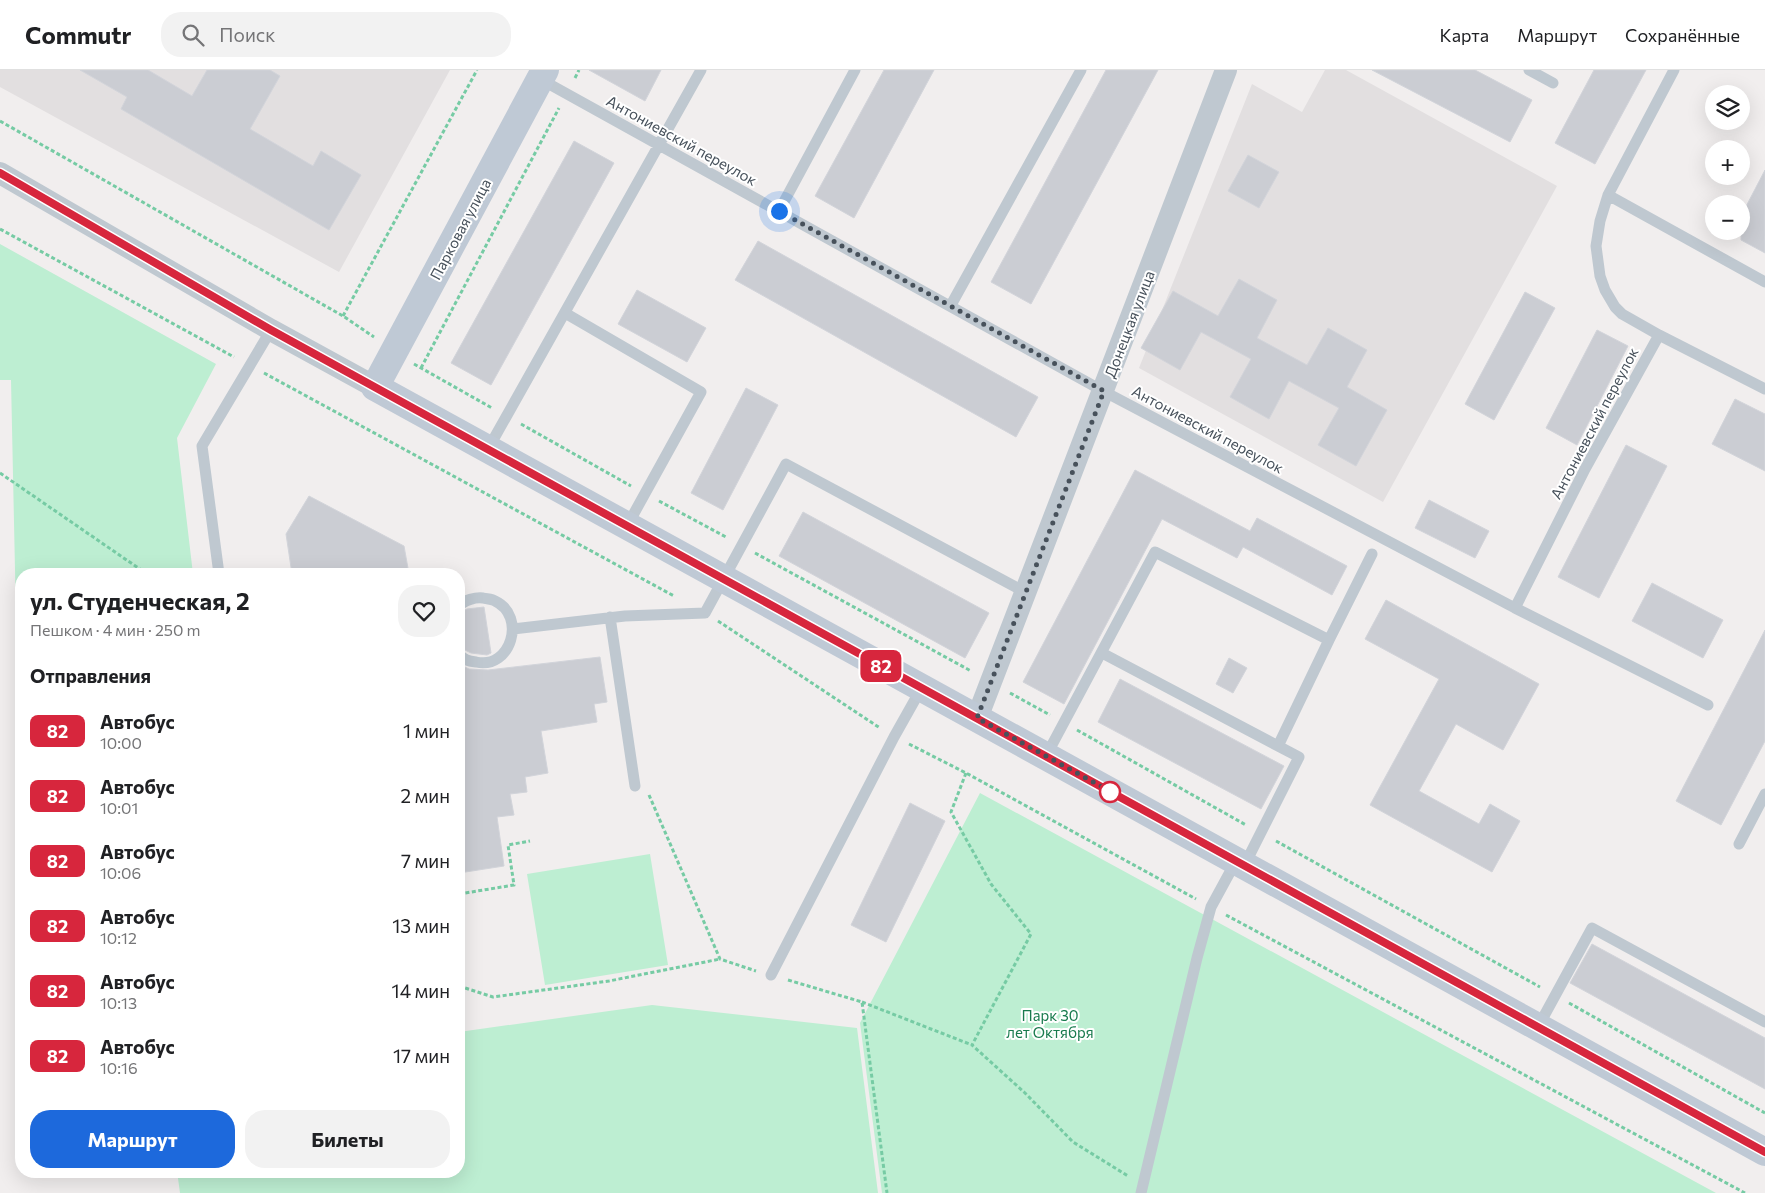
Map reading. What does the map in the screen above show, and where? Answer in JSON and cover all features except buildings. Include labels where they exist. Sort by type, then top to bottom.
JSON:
[{"type":"street","name":"Донецкая улица","points":[[977,718],[1226,70]]},
{"type":"street","name":"Парковая улица","points":[[375,387],[543,75]]},
{"type":"street","points":[[0,173],[271,330],[1765,1152]]},
{"type":"lane","points":[[488,449],[701,70]]},
{"type":"lane","points":[[779,211],[855,70]]},
{"type":"lane","points":[[951,305],[1081,70]]},
{"type":"lane","points":[[1529,70],[1553,83]]},
{"type":"lane","points":[[1674,70],[1608,195],[1600,221],[1596,246],[1600,276],[1605,290],[1615,307],[1622,314],[1765,389]]},
{"type":"lane","name":"Антониевский переулок","points":[[543,75],[660,145],[1104,391],[1515,608],[1585,469],[1659,335]]},
{"type":"lane","points":[[1608,195],[1765,282]]},
{"type":"lane","points":[[565,313],[701,392],[626,526]]},
{"type":"lane","points":[[218,568],[202,446],[271,330]]},
{"type":"lane","points":[[514,629],[610,617],[705,613],[786,464],[1025,592]]},
{"type":"lane","points":[[1046,756],[1155,552],[1329,640]]},
{"type":"lane","points":[[1278,746],[1372,554]]},
{"type":"lane","points":[[465,601],[478,597],[495,601],[508,612],[514,629],[510,646],[498,659],[481,664],[465,660]]},
{"type":"lane","points":[[1515,608],[1708,705]]},
{"type":"lane","points":[[610,617],[635,786]]},
{"type":"lane","points":[[1102,653],[1299,757],[1260,833],[1211,907],[1142,1189]]},
{"type":"lane","points":[[770,975],[921,689]]},
{"type":"lane","points":[[1739,844],[1763,802]]},
{"type":"lane","points":[[1538,1028],[1592,928],[1765,1022]]},
{"type":"path","points":[[343,316],[477,70]]},
{"type":"path","points":[[575,79],[579,70]]},
{"type":"path","points":[[421,368],[561,105]]},
{"type":"path","points":[[0,121],[343,316],[421,368],[506,416],[991,682],[1765,1113]]},
{"type":"path","points":[[0,229],[705,613],[894,737],[966,773],[1211,907],[1745,1193]]},
{"type":"path","points":[[0,473],[138,568]]},
{"type":"path","points":[[966,773],[951,812],[991,884],[1030,934],[972,1045]]},
{"type":"path","points":[[465,893],[514,885],[508,845],[530,841]]},
{"type":"path","points":[[465,988],[493,997],[609,981],[720,959]]},
{"type":"path","points":[[862,1002],[972,1045],[1025,1093],[1073,1142],[1142,1189]]},
{"type":"shaded area","points":[[0,70],[450,70],[339,272],[0,87]]},
{"type":"shaded area","points":[[1325,70],[1346,70],[1557,186],[1383,502],[1139,368],[1252,84],[1302,112]]},
{"type":"green space","points":[[0,244],[216,364],[177,438],[192,568],[15,568],[15,570],[11,380],[0,380]]},
{"type":"green space","name":"Парк 30 лет Октября","points":[[980,793],[1716,1193],[882,1193],[860,1023]]},
{"type":"green space","points":[[650,854],[668,965],[545,985],[527,874]]},
{"type":"green space","points":[[652,1005],[857,1028],[878,1193],[180,1193],[178,1178],[465,1178],[465,1031]]},
{"type":"bus line","name":"82","points":[[0,173],[271,330],[1765,1152]]},
{"type":"route","points":[[779,211],[1104,391],[977,718],[1115,794],[1110,792]]}]
